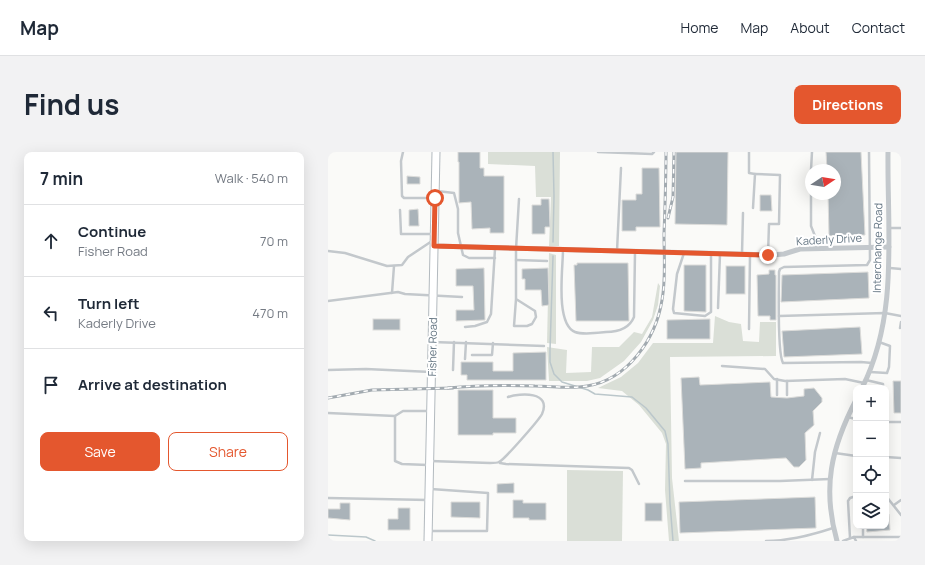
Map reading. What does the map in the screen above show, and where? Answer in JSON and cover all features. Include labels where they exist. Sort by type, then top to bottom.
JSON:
[{"type":"main road","name":"Fisher Road","points":[[428,541],[436,152]]},
{"type":"street","name":"Interchange Road","points":[[864,384],[873,363],[885,313],[889,268],[888,152]]},
{"type":"street","name":"Kaderly Drive","points":[[434,240],[461,247],[768,255],[780,255],[800,249],[815,248],[889,247]]},
{"type":"street","points":[[837,541],[830,497],[830,472],[834,453],[847,417],[853,406]]},
{"type":"lane","points":[[403,152],[401,161],[402,196],[404,198],[454,193],[458,209],[458,233],[462,256],[469,258],[494,258]]},
{"type":"lane","points":[[598,152],[652,154],[654,152]]},
{"type":"lane","points":[[749,152],[749,173],[780,175],[779,224],[769,224],[768,255]]},
{"type":"lane","points":[[811,164],[812,152]]},
{"type":"lane","points":[[869,152],[870,260],[867,265],[780,268],[779,316],[780,355],[783,363],[873,363]]},
{"type":"lane","points":[[618,251],[621,168]]},
{"type":"lane","points":[[753,208],[755,174]]},
{"type":"lane","points":[[516,299],[535,312],[536,317],[532,324],[527,326],[514,326],[519,198]]},
{"type":"lane","points":[[811,200],[811,226],[815,236],[815,248]]},
{"type":"lane","points":[[400,210],[401,234],[434,240]]},
{"type":"lane","points":[[742,254],[743,212]]},
{"type":"lane","points":[[889,228],[901,228]]},
{"type":"lane","points":[[328,251],[345,254],[388,266],[394,266],[402,265],[408,257],[434,240]]},
{"type":"lane","points":[[466,327],[487,322],[491,314],[495,248]]},
{"type":"lane","points":[[563,250],[562,303],[565,323],[569,329],[576,333],[615,331],[627,328],[631,324],[634,318],[635,252]]},
{"type":"lane","points":[[684,253],[677,274],[673,308],[674,314],[705,316],[710,312],[711,253]]},
{"type":"lane","points":[[718,308],[720,254]]},
{"type":"lane","points":[[749,329],[750,254]]},
{"type":"lane","points":[[516,260],[547,261]]},
{"type":"lane","points":[[392,293],[394,266]]},
{"type":"lane","points":[[889,268],[901,269]]},
{"type":"lane","points":[[328,301],[398,292],[405,294],[462,297]]},
{"type":"lane","points":[[779,316],[885,313],[901,316]]},
{"type":"lane","points":[[900,328],[901,322]]},
{"type":"lane","points":[[432,342],[466,342],[544,346]]},
{"type":"lane","points":[[452,370],[454,342]]},
{"type":"lane","points":[[465,360],[466,342]]},
{"type":"lane","points":[[869,372],[887,373],[890,346],[879,342]]},
{"type":"lane","points":[[472,355],[492,355],[493,343]]},
{"type":"lane","points":[[722,366],[765,369],[771,377],[787,381],[845,379],[864,384],[883,385]]},
{"type":"lane","points":[[328,370],[366,369],[432,372]]},
{"type":"lane","points":[[777,379],[777,396]]},
{"type":"lane","points":[[787,381],[787,395]]},
{"type":"lane","points":[[499,462],[506,456],[542,413],[543,404],[540,398],[535,395],[516,394],[508,397]]},
{"type":"lane","points":[[328,412],[395,416],[403,411],[431,411]]},
{"type":"lane","points":[[395,416],[395,461],[402,464],[499,462],[506,464],[629,468],[632,470],[638,484]]},
{"type":"lane","points":[[847,417],[853,418]]},
{"type":"lane","points":[[889,422],[901,422]]},
{"type":"lane","points":[[812,480],[815,452],[820,433]]},
{"type":"lane","points":[[834,453],[853,456]]},
{"type":"lane","points":[[889,457],[901,458]]},
{"type":"lane","points":[[685,481],[830,479]]},
{"type":"lane","points":[[428,531],[487,531],[488,493],[429,489]]},
{"type":"lane","points":[[850,538],[848,501],[853,497]]},
{"type":"lane","points":[[328,498],[429,500]]},
{"type":"lane","points":[[889,499],[901,515]]},
{"type":"lane","points":[[894,505],[901,500]]},
{"type":"lane","points":[[766,541],[785,540],[823,532],[834,528]]},
{"type":"lane","points":[[863,529],[863,537]]},
{"type":"lane","points":[[854,537],[856,541]]},
{"type":"lane","points":[[843,541],[854,537],[901,537]]},
{"type":"shaded area","points":[[488,152],[560,152],[559,246],[549,246],[551,197],[536,197],[535,166],[488,164]]},
{"type":"shaded area","points":[[549,253],[556,255],[556,344],[547,343]]},
{"type":"shaded area","points":[[658,283],[660,286],[658,305],[653,320],[641,342],[624,361],[600,378],[587,381],[549,381],[547,347],[567,350],[566,373],[591,372],[592,347],[619,347],[634,332],[642,334],[652,317]]},
{"type":"shaded area","points":[[715,316],[729,322],[741,324],[743,341],[759,342],[760,322],[776,322],[776,356],[670,357],[672,478],[679,541],[669,541],[665,490],[666,444],[662,433],[639,405],[622,391],[598,388],[621,377],[638,363],[653,343],[713,343]]},
{"type":"shaded area","points":[[567,470],[623,471],[622,541],[567,541]]},
{"type":"building","points":[[458,152],[480,152],[480,168],[484,168],[484,176],[504,176],[504,233],[490,233],[490,228],[472,229],[471,202],[459,203]]},
{"type":"building","points":[[676,152],[728,152],[727,225],[675,224]]},
{"type":"building","points":[[826,152],[861,152],[865,235],[829,236],[828,200],[841,200],[841,164],[827,164]]},
{"type":"building","points":[[642,168],[659,168],[660,227],[636,227],[636,231],[622,231],[622,200],[636,200],[636,194],[642,194]]},
{"type":"building","points":[[407,176],[420,177],[420,184],[407,184]]},
{"type":"building","points":[[760,195],[771,195],[772,211],[760,211]]},
{"type":"building","points":[[541,199],[549,199],[550,227],[545,227],[545,234],[532,234],[532,205],[541,205]]},
{"type":"building","points":[[418,209],[419,226],[409,226],[409,210]]},
{"type":"building","points":[[577,263],[628,263],[629,321],[576,321],[574,265],[577,265]]},
{"type":"building","points":[[684,265],[706,265],[706,312],[684,311]]},
{"type":"building","points":[[726,266],[745,266],[745,294],[726,294]]},
{"type":"building","points":[[484,268],[485,320],[456,321],[456,310],[474,310],[473,286],[456,286],[456,269]]},
{"type":"building","points":[[548,268],[549,305],[542,306],[541,290],[525,290],[525,279],[522,279],[522,269]]},
{"type":"building","points":[[769,270],[775,270],[776,275],[776,320],[770,320],[770,316],[758,316],[757,275],[769,274]]},
{"type":"building","points":[[868,272],[869,298],[781,302],[782,275]]},
{"type":"building","points":[[373,319],[400,319],[400,330],[373,330]]},
{"type":"building","points":[[710,319],[710,339],[667,339],[667,320]]},
{"type":"building","points":[[860,327],[862,354],[784,357],[782,331]]},
{"type":"building","points":[[546,352],[546,380],[467,380],[467,375],[461,375],[461,362],[493,362],[493,371],[513,371],[513,353]]},
{"type":"building","points":[[699,377],[700,385],[770,382],[771,397],[787,398],[804,396],[804,389],[814,388],[822,398],[822,402],[813,411],[814,425],[805,433],[806,460],[799,467],[794,467],[786,458],[701,463],[701,468],[685,469],[681,378]]},
{"type":"building","points":[[893,381],[901,381],[901,413],[894,413]]},
{"type":"building","points":[[458,390],[493,390],[493,418],[516,418],[516,433],[493,433],[493,435],[458,435]]},
{"type":"building","points":[[514,483],[514,493],[497,493],[497,484]]},
{"type":"building","points":[[815,497],[816,528],[680,533],[679,502]]},
{"type":"building","points":[[513,500],[523,500],[523,503],[546,503],[546,520],[513,518]]},
{"type":"building","points":[[451,502],[480,502],[480,518],[451,517]]},
{"type":"building","points":[[340,503],[350,503],[350,520],[328,518],[328,509],[340,509]]},
{"type":"building","points":[[645,503],[662,503],[662,521],[645,521]]},
{"type":"building","points":[[398,508],[410,508],[410,530],[388,530],[388,519],[398,519]]},
{"type":"building","points":[[889,514],[890,530],[867,532],[866,529],[889,529]]},
{"type":"waterway","points":[[553,152],[553,242]]},
{"type":"waterway","points":[[553,256],[550,362],[554,374],[562,382],[588,390],[595,394],[632,397],[646,408],[665,431],[668,444],[673,541]]},
{"type":"waterway","points":[[328,535],[366,537],[375,541]]},
{"type":"railway","points":[[448,388],[470,386],[581,387],[601,382],[615,376],[627,366],[646,343],[659,315],[662,300],[664,276],[666,152]]},
{"type":"railway","points":[[668,218],[673,197],[674,152]]},
{"type":"railway","points":[[328,398],[372,390],[453,388]]},
{"type":"route","points":[[435,198],[434,246],[768,255]]}]
